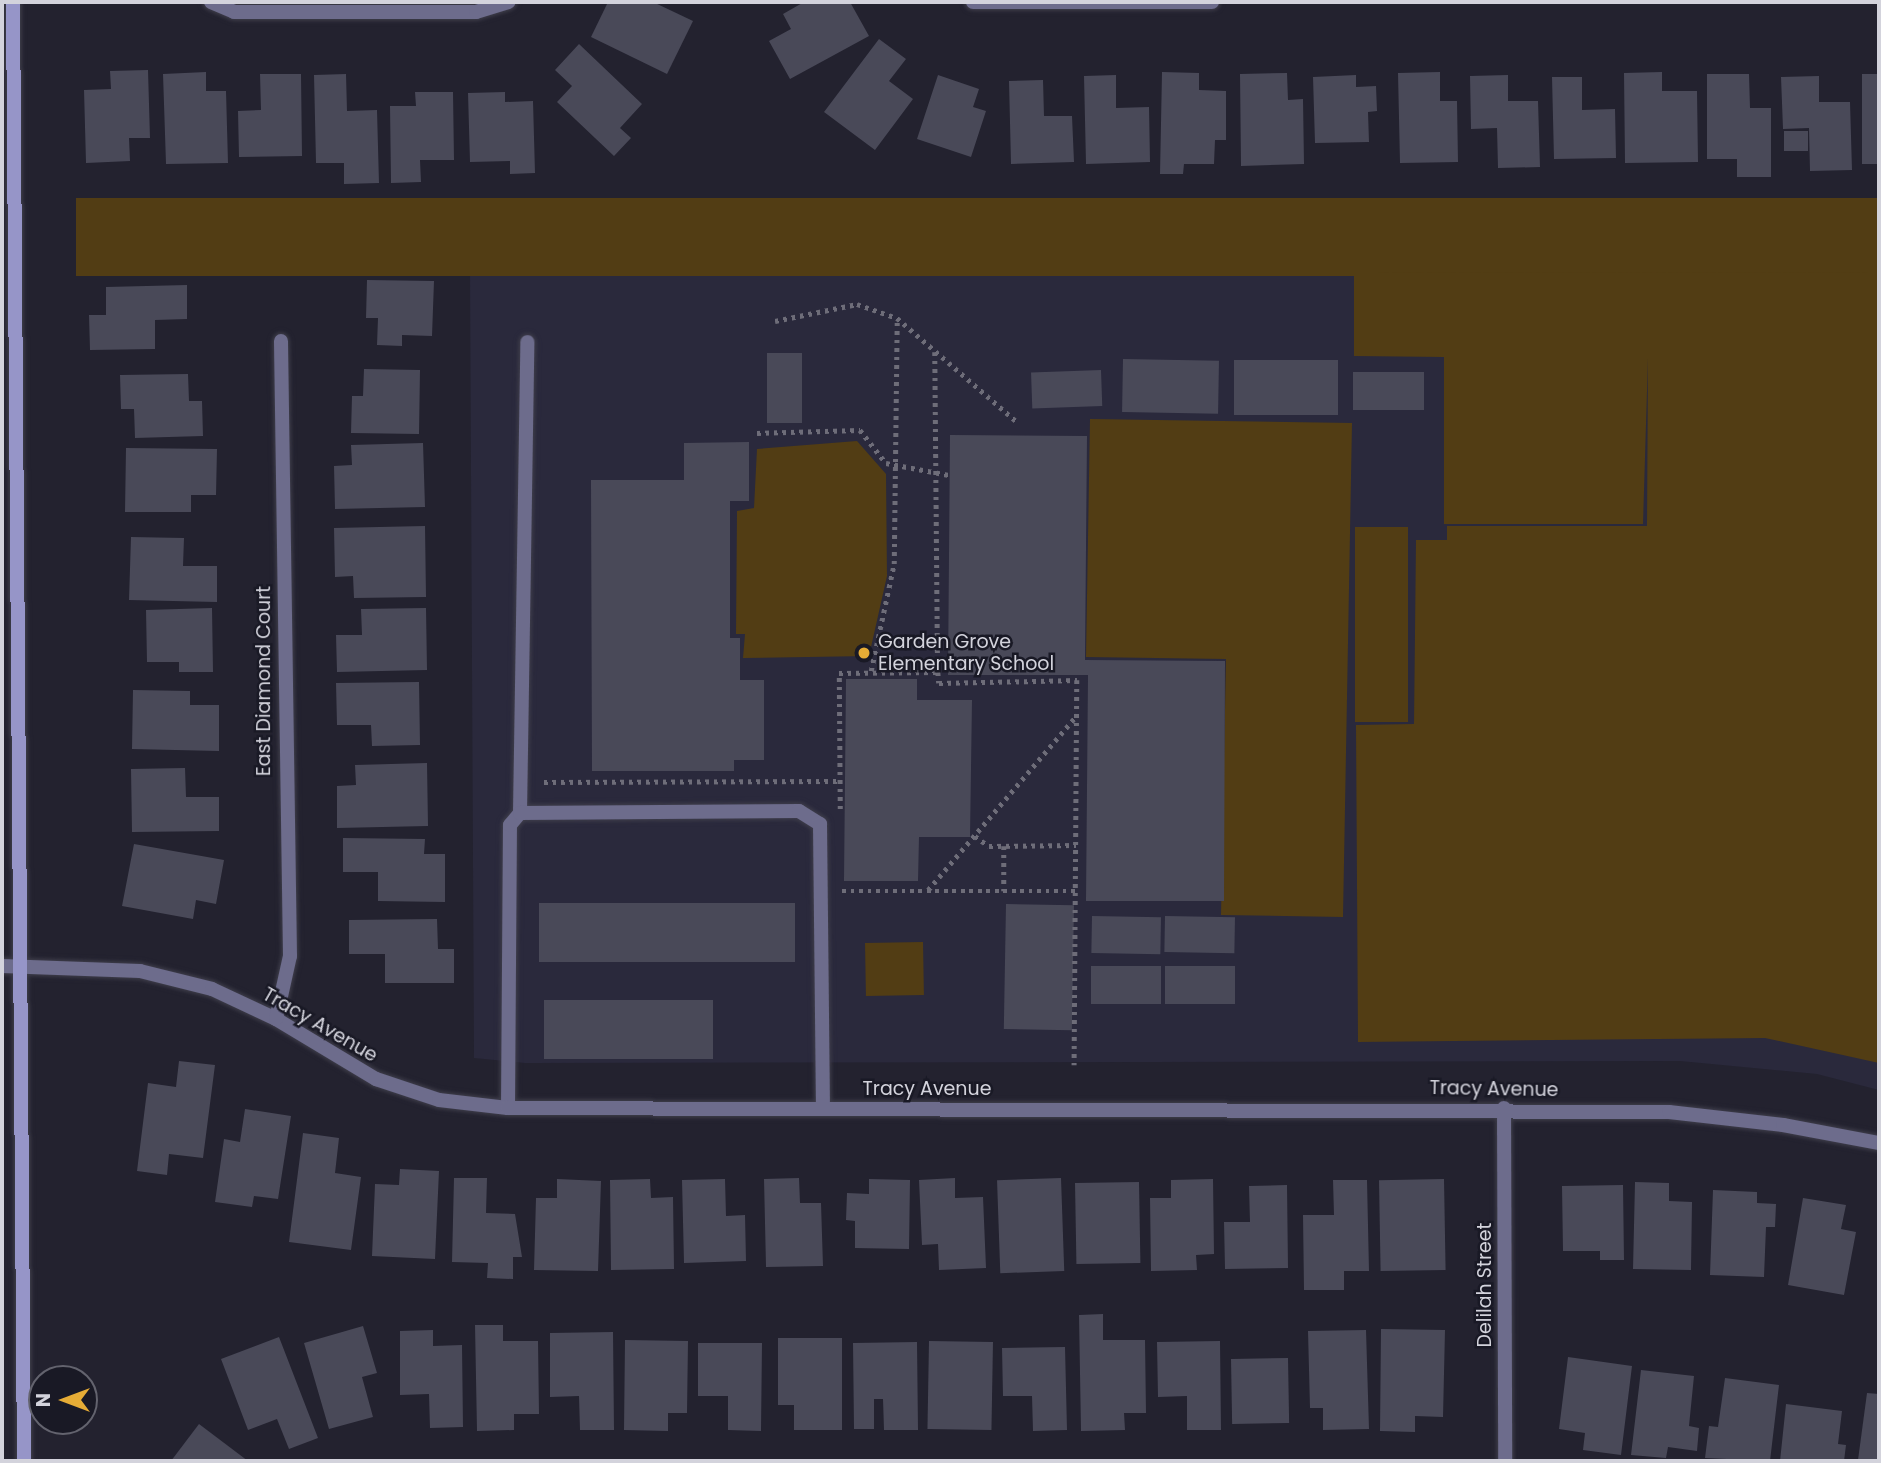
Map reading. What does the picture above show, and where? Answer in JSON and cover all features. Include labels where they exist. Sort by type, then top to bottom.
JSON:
[{"type":"main road","points":[[13,2],[24,1461]]},
{"type":"street","points":[[211,2],[234,12],[476,12],[508,2]]},
{"type":"street","points":[[973,2],[1212,2]]},
{"type":"street","name":"East Diamond Court","points":[[276,1019],[290,956],[281,341]]},
{"type":"street","points":[[508,1108],[510,825],[520,813],[527,342]]},
{"type":"street","points":[[520,813],[810,814],[820,824],[823,1109]]},
{"type":"street","name":"Tracy Avenue","points":[[2,966],[140,971],[212,989],[276,1019],[376,1079],[439,1100],[508,1108],[1504,1108],[1669,1112],[1783,1125],[1879,1143]]},
{"type":"street","name":"Delilah Street","points":[[1504,1108],[1506,1461]]},
{"type":"path","points":[[775,321],[857,304],[897,318],[1016,421]]},
{"type":"path","points":[[871,671],[894,564],[897,318]]},
{"type":"path","points":[[935,352],[939,683],[1077,680],[1074,1065]]},
{"type":"path","points":[[757,433],[860,430],[886,463],[950,475]]},
{"type":"path","points":[[544,782],[839,781],[839,673],[938,672]]},
{"type":"path","points":[[928,891],[1077,714]]},
{"type":"path","points":[[975,836],[989,846],[1076,845]]},
{"type":"path","points":[[1004,846],[1004,891]]},
{"type":"path","points":[[842,891],[1075,891]]},
{"type":"shaded area","points":[[76,198],[1879,198],[1879,276],[76,276]]},
{"type":"shaded area","points":[[1879,270],[1879,1090],[1817,1074],[1680,1061],[525,1063],[474,1058],[470,271]]},
{"type":"shaded area","points":[[1354,272],[1879,273],[1879,1063],[1765,1038],[1358,1042],[1356,725],[1414,724],[1416,540],[1447,540],[1447,526],[1647,526],[1648,358],[1643,524],[1444,524],[1444,357],[1354,356]]},
{"type":"shaded area","points":[[1090,419],[1352,423],[1343,917],[1221,915],[1226,659],[1086,657]]},
{"type":"shaded area","points":[[857,441],[886,474],[887,576],[869,656],[743,658],[745,634],[736,634],[737,511],[754,508],[757,449]]},
{"type":"shaded area","points":[[1355,527],[1408,527],[1408,722],[1355,722]]},
{"type":"shaded area","points":[[923,942],[924,995],[866,996],[865,943]]},
{"type":"building","points":[[608,2],[653,2],[693,21],[667,74],[591,37]]},
{"type":"building","points":[[804,2],[850,2],[869,36],[790,79],[769,41],[791,29],[783,14]]},
{"type":"building","points":[[879,39],[906,59],[889,81],[913,99],[875,150],[824,112]]},
{"type":"building","points":[[579,44],[642,104],[620,128],[631,138],[614,156],[557,102],[572,86],[555,70]]},
{"type":"building","points":[[148,70],[150,138],[129,138],[130,161],[86,163],[84,90],[111,89],[110,71]]},
{"type":"building","points":[[206,72],[206,91],[226,91],[228,163],[166,164],[163,74]]},
{"type":"building","points":[[1162,72],[1199,73],[1199,90],[1226,91],[1226,140],[1215,140],[1214,164],[1184,164],[1183,174],[1160,174]]},
{"type":"building","points":[[1440,72],[1440,101],[1457,101],[1458,162],[1400,163],[1398,73]]},
{"type":"building","points":[[1662,72],[1662,91],[1697,91],[1698,162],[1625,163],[1624,73]]},
{"type":"building","points":[[1287,73],[1288,100],[1303,99],[1304,164],[1241,166],[1240,74]]},
{"type":"building","points":[[260,74],[301,74],[302,156],[239,157],[238,111],[261,110]]},
{"type":"building","points":[[346,74],[347,111],[377,110],[379,183],[344,184],[344,163],[316,163],[314,75]]},
{"type":"building","points":[[1707,74],[1749,74],[1750,108],[1771,108],[1771,177],[1737,177],[1737,159],[1707,159]]},
{"type":"building","points":[[1862,74],[1879,74],[1879,164],[1862,164]]},
{"type":"building","points":[[938,75],[979,89],[973,107],[986,111],[971,157],[917,139]]},
{"type":"building","points":[[1116,75],[1116,108],[1149,107],[1150,162],[1086,164],[1084,76]]},
{"type":"building","points":[[1356,75],[1356,87],[1376,86],[1377,111],[1368,112],[1369,142],[1315,143],[1313,77]]},
{"type":"building","points":[[1508,75],[1508,101],[1538,101],[1540,167],[1498,168],[1497,128],[1471,129],[1470,76]]},
{"type":"building","points":[[1819,76],[1819,102],[1850,102],[1852,170],[1810,171],[1809,128],[1783,129],[1781,77]]},
{"type":"building","points":[[1552,77],[1582,77],[1582,110],[1615,109],[1616,158],[1554,159]]},
{"type":"building","points":[[1043,80],[1044,116],[1072,116],[1074,162],[1011,164],[1009,81]]},
{"type":"building","points":[[415,92],[453,92],[454,160],[420,160],[421,182],[391,183],[390,106],[416,106]]},
{"type":"building","points":[[505,92],[505,102],[533,101],[535,173],[510,174],[510,161],[470,162],[468,93]]},
{"type":"building","points":[[1784,131],[1808,131],[1808,151],[1784,151]]},
{"type":"building","points":[[367,280],[434,281],[432,336],[402,335],[402,346],[377,345],[378,318],[366,318]]},
{"type":"building","points":[[187,285],[187,319],[155,320],[155,349],[90,350],[89,315],[106,315],[106,287]]},
{"type":"building","points":[[767,353],[802,353],[802,423],[767,423]]},
{"type":"building","points":[[1123,359],[1219,361],[1218,414],[1122,412]]},
{"type":"building","points":[[1234,360],[1338,360],[1338,415],[1234,415]]},
{"type":"building","points":[[364,369],[420,370],[419,434],[351,433],[352,396],[363,396]]},
{"type":"building","points":[[1101,370],[1102,406],[1032,408],[1031,372]]},
{"type":"building","points":[[1353,372],[1424,372],[1424,410],[1353,410]]},
{"type":"building","points":[[188,374],[189,401],[202,401],[203,436],[135,438],[134,409],[121,409],[120,375]]},
{"type":"building","points":[[950,435],[1087,436],[1085,660],[1225,661],[1224,901],[1086,901],[1088,675],[948,675]]},
{"type":"building","points":[[749,442],[749,501],[730,501],[730,638],[740,638],[740,680],[764,680],[764,760],[734,760],[734,771],[592,771],[591,480],[684,480],[684,443]]},
{"type":"building","points":[[423,443],[425,507],[335,509],[334,466],[352,465],[351,445]]},
{"type":"building","points":[[126,448],[217,449],[216,495],[191,495],[191,512],[125,512]]},
{"type":"building","points":[[425,526],[426,597],[354,598],[353,576],[335,577],[334,528]]},
{"type":"building","points":[[131,537],[184,538],[183,566],[217,566],[217,602],[129,600]]},
{"type":"building","points":[[212,608],[213,672],[179,672],[179,662],[147,662],[146,610]]},
{"type":"building","points":[[426,608],[427,670],[337,672],[336,635],[362,635],[361,609]]},
{"type":"building","points":[[846,679],[917,679],[917,700],[972,700],[970,837],[919,837],[918,881],[844,881]]},
{"type":"building","points":[[419,682],[420,745],[372,746],[371,725],[337,725],[336,683]]},
{"type":"building","points":[[133,690],[190,691],[190,705],[219,705],[219,751],[132,749]]},
{"type":"building","points":[[427,763],[428,826],[337,828],[337,786],[356,785],[355,765]]},
{"type":"building","points":[[185,768],[186,797],[219,797],[219,831],[132,832],[131,769]]},
{"type":"building","points":[[343,838],[425,839],[424,854],[445,854],[445,902],[378,901],[378,872],[343,872]]},
{"type":"building","points":[[134,844],[224,860],[216,904],[196,900],[193,919],[122,906]]},
{"type":"building","points":[[539,903],[795,903],[795,962],[539,962]]},
{"type":"building","points":[[1006,904],[1074,905],[1072,1030],[1004,1029]]},
{"type":"building","points":[[1092,916],[1161,917],[1160,954],[1091,953]]},
{"type":"building","points":[[1165,916],[1235,917],[1234,953],[1164,952]]},
{"type":"building","points":[[437,919],[438,949],[454,949],[454,983],[385,983],[385,954],[349,954],[349,920]]},
{"type":"building","points":[[1091,966],[1161,966],[1161,1004],[1091,1004]]},
{"type":"building","points":[[1165,966],[1235,966],[1235,1004],[1165,1004]]},
{"type":"building","points":[[544,1000],[713,1000],[713,1059],[544,1059]]},
{"type":"building","points":[[179,1061],[215,1065],[203,1158],[169,1154],[167,1175],[137,1171],[148,1083],[176,1087]]},
{"type":"building","points":[[245,1109],[291,1116],[278,1199],[254,1196],[252,1207],[215,1202],[224,1139],[240,1142]]},
{"type":"building","points":[[303,1133],[339,1138],[335,1173],[361,1177],[351,1250],[289,1242]]},
{"type":"building","points":[[400,1169],[439,1171],[435,1259],[372,1256],[375,1184],[399,1185]]},
{"type":"building","points":[[454,1178],[487,1178],[486,1213],[515,1214],[522,1257],[513,1257],[513,1279],[487,1278],[488,1263],[452,1262]]},
{"type":"building","points":[[799,1178],[800,1203],[821,1203],[823,1266],[766,1267],[764,1179]]},
{"type":"building","points":[[955,1178],[955,1198],[983,1197],[986,1268],[939,1270],[938,1244],[922,1245],[919,1180]]},
{"type":"building","points":[[1061,1178],[1064,1271],[1000,1273],[997,1180]]},
{"type":"building","points":[[557,1179],[601,1181],[598,1271],[534,1270],[536,1198],[557,1198]]},
{"type":"building","points":[[650,1179],[651,1198],[673,1197],[674,1269],[611,1270],[610,1180]]},
{"type":"building","points":[[725,1179],[726,1216],[745,1215],[746,1261],[684,1263],[682,1180]]},
{"type":"building","points":[[869,1179],[910,1180],[909,1249],[855,1248],[855,1221],[846,1220],[847,1193],[869,1194]]},
{"type":"building","points":[[1213,1179],[1214,1254],[1196,1255],[1197,1270],[1151,1271],[1150,1198],[1171,1198],[1171,1180]]},
{"type":"building","points":[[1444,1179],[1446,1270],[1381,1271],[1379,1180]]},
{"type":"building","points":[[1333,1180],[1367,1180],[1369,1271],[1344,1271],[1344,1290],[1304,1290],[1303,1215],[1334,1215]]},
{"type":"building","points":[[1139,1182],[1140,1263],[1076,1264],[1075,1183]]},
{"type":"building","points":[[1635,1182],[1669,1183],[1669,1201],[1692,1202],[1691,1270],[1633,1269]]},
{"type":"building","points":[[1287,1185],[1288,1268],[1225,1269],[1224,1222],[1250,1222],[1249,1186]]},
{"type":"building","points":[[1623,1185],[1624,1260],[1600,1260],[1600,1251],[1563,1251],[1562,1186]]},
{"type":"building","points":[[1713,1190],[1757,1192],[1757,1203],[1776,1204],[1775,1227],[1766,1227],[1764,1277],[1710,1275]]},
{"type":"building","points":[[1803,1198],[1846,1205],[1841,1229],[1856,1232],[1844,1295],[1788,1285]]},
{"type":"building","points":[[1103,1314],[1103,1340],[1145,1340],[1146,1413],[1124,1413],[1125,1430],[1081,1431],[1079,1315]]},
{"type":"building","points":[[475,1325],[503,1325],[503,1341],[538,1341],[539,1414],[514,1414],[514,1430],[477,1431]]},
{"type":"building","points":[[363,1326],[377,1373],[362,1377],[373,1417],[329,1429],[304,1343]]},
{"type":"building","points":[[1381,1329],[1445,1330],[1443,1417],[1415,1416],[1415,1432],[1380,1431]]},
{"type":"building","points":[[433,1330],[433,1346],[462,1345],[463,1427],[430,1428],[429,1394],[400,1395],[400,1331]]},
{"type":"building","points":[[1366,1330],[1369,1429],[1323,1430],[1323,1408],[1310,1408],[1308,1331]]},
{"type":"building","points":[[613,1332],[614,1430],[580,1430],[579,1396],[550,1397],[550,1333]]},
{"type":"building","points":[[279,1337],[318,1438],[289,1449],[277,1419],[248,1430],[221,1359]]},
{"type":"building","points":[[778,1338],[842,1338],[842,1430],[794,1430],[794,1405],[778,1405]]},
{"type":"building","points":[[625,1340],[688,1341],[687,1413],[668,1413],[668,1431],[624,1430]]},
{"type":"building","points":[[929,1341],[993,1342],[991,1430],[927,1429]]},
{"type":"building","points":[[1220,1341],[1221,1430],[1187,1430],[1187,1396],[1158,1397],[1157,1342]]},
{"type":"building","points":[[917,1342],[918,1430],[884,1430],[883,1399],[874,1399],[874,1429],[854,1429],[853,1343]]},
{"type":"building","points":[[698,1343],[762,1343],[761,1431],[728,1430],[728,1396],[698,1396]]},
{"type":"building","points":[[1065,1347],[1067,1430],[1033,1431],[1032,1396],[1003,1396],[1002,1348]]},
{"type":"building","points":[[1568,1357],[1632,1366],[1621,1455],[1583,1450],[1585,1433],[1559,1429]]},
{"type":"building","points":[[1288,1358],[1289,1423],[1232,1424],[1231,1359]]},
{"type":"building","points":[[1641,1370],[1694,1376],[1689,1426],[1699,1428],[1697,1451],[1668,1447],[1666,1458],[1631,1455]]},
{"type":"building","points":[[1725,1378],[1779,1385],[1770,1461],[1705,1458],[1709,1426],[1718,1427]]},
{"type":"building","points":[[1867,1393],[1879,1394],[1879,1461],[1858,1460]]},
{"type":"building","points":[[1786,1404],[1842,1411],[1838,1444],[1846,1445],[1844,1461],[1780,1461]]},
{"type":"building","points":[[199,1424],[248,1461],[171,1461]]},
{"type":"place","name":"Garden Grove Elementary School","points":[[864,653]]}]
